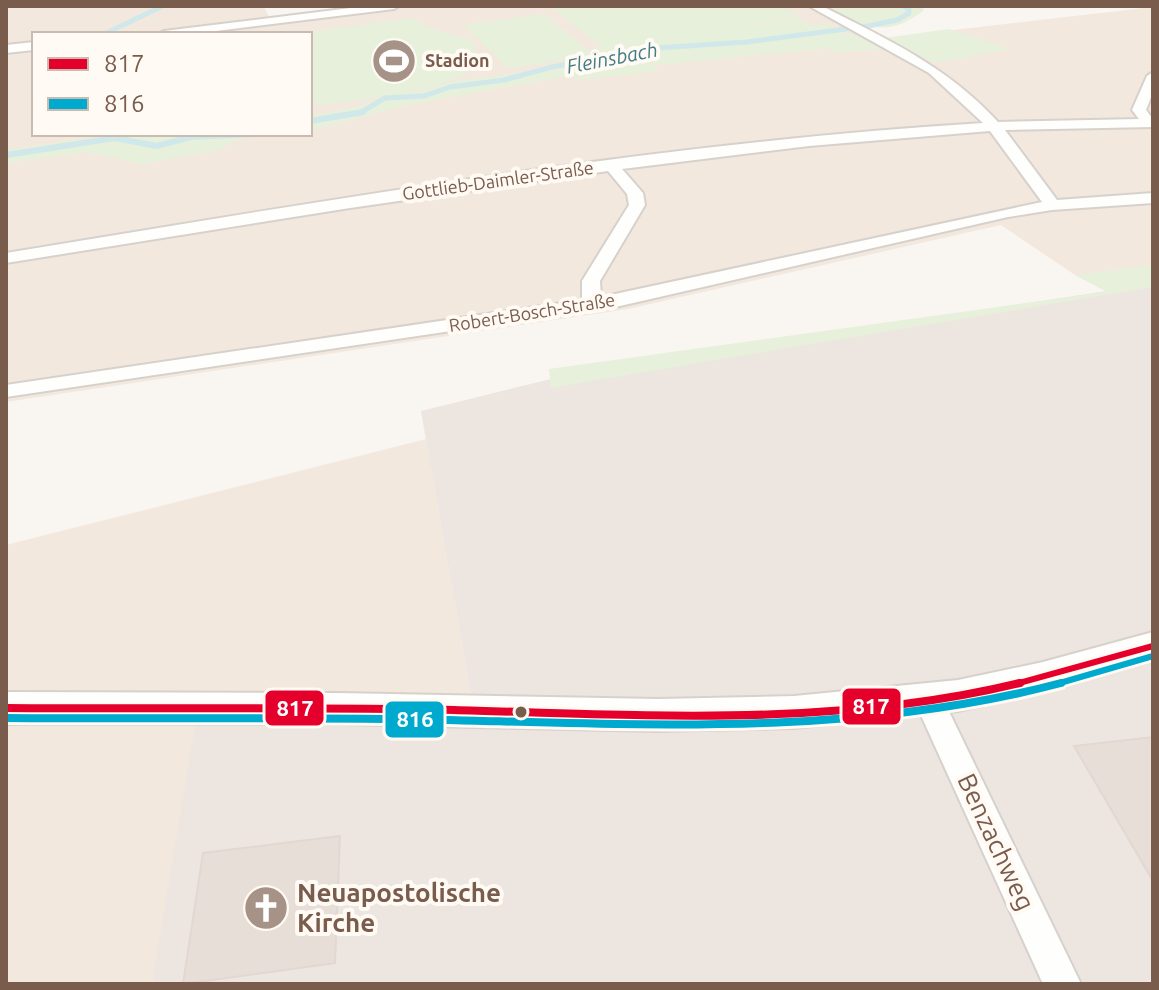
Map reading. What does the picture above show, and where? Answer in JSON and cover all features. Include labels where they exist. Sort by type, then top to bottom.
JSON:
[{"type":"street","points":[[180,32],[394,6]]},
{"type":"street","points":[[814,6],[948,81],[1015,151],[1052,205]]},
{"type":"street","points":[[6,49],[32,46]]},
{"type":"street","points":[[1151,123],[1139,110],[1153,76]]},
{"type":"street","name":"Gottlieb-Daimler-Straße","points":[[6,258],[306,209],[611,165],[929,128],[992,124],[1151,123]]},
{"type":"street","points":[[592,304],[591,281],[637,205],[635,193],[611,165]]},
{"type":"street","name":"Robert-Bosch-Straße","points":[[6,391],[592,304],[1052,205],[1153,198]]},
{"type":"street","points":[[6,708],[386,709],[626,717],[795,712],[929,700],[987,690],[1153,646]]},
{"type":"street","name":"Benzachweg","points":[[929,700],[1062,984]]},
{"type":"shaded area","points":[[6,6],[263,6],[272,21],[394,6],[814,6],[872,36],[885,38],[1153,7],[1153,284],[1109,292],[1075,275],[1001,225],[628,309],[6,402]]},
{"type":"shaded area","points":[[1153,284],[1153,984],[152,984],[198,709],[474,712],[421,411],[547,380],[689,354]]},
{"type":"shaded area","points":[[426,439],[474,712],[162,934],[152,984],[6,984],[6,545]]},
{"type":"green space","points":[[550,6],[779,6],[800,17],[726,29],[799,19],[811,26],[828,24],[838,32],[853,34],[883,49],[837,53],[830,48],[657,65],[655,71],[589,79],[563,77],[403,106],[312,130],[312,116],[454,81],[505,75],[601,56],[592,51],[601,46]]},
{"type":"green space","points":[[823,6],[922,6],[924,10],[897,25],[874,27]]},
{"type":"green space","points":[[544,14],[595,56],[508,68],[463,25]]},
{"type":"green space","name":"Stadion","points":[[415,18],[434,29],[472,41],[478,56],[477,66],[459,76],[418,90],[312,106],[312,32],[307,32]]},
{"type":"green space","points":[[949,29],[1011,49],[934,63],[885,38]]},
{"type":"green space","points":[[105,136],[264,136],[238,139],[217,151],[141,164],[88,152],[6,163],[6,150]]},
{"type":"green space","points":[[1153,265],[1153,287],[551,388],[549,369],[1107,292],[1075,275]]},
{"type":"building","points":[[1153,737],[1153,881],[1074,746]]},
{"type":"building","name":"Neuapostolische Kirche","points":[[340,836],[335,963],[183,984],[203,853]]},
{"type":"waterway","points":[[108,32],[163,6]]},
{"type":"waterway","name":"Fleinsbach","points":[[361,112],[385,98],[424,96],[450,87],[504,80],[552,67],[657,48],[747,42],[868,26],[897,20],[909,13],[909,9],[902,6]]},
{"type":"waterway","name":"Fleinsbach","points":[[312,121],[361,112]]},
{"type":"waterway","name":"Fleinsbach","points":[[6,155],[115,138],[157,146],[190,137],[212,136]]},
{"type":"transit line","name":"817","points":[[6,708],[339,708],[659,715],[795,712],[958,696],[1043,677],[1153,646]]},
{"type":"transit line","name":"816","points":[[6,718],[339,718],[659,724],[795,722],[958,706],[1043,688],[1153,656]]},
{"type":"place","name":"Stadion","points":[[394,61]]},
{"type":"place","name":"Neuapostolische Kirche","points":[[266,908]]}]
